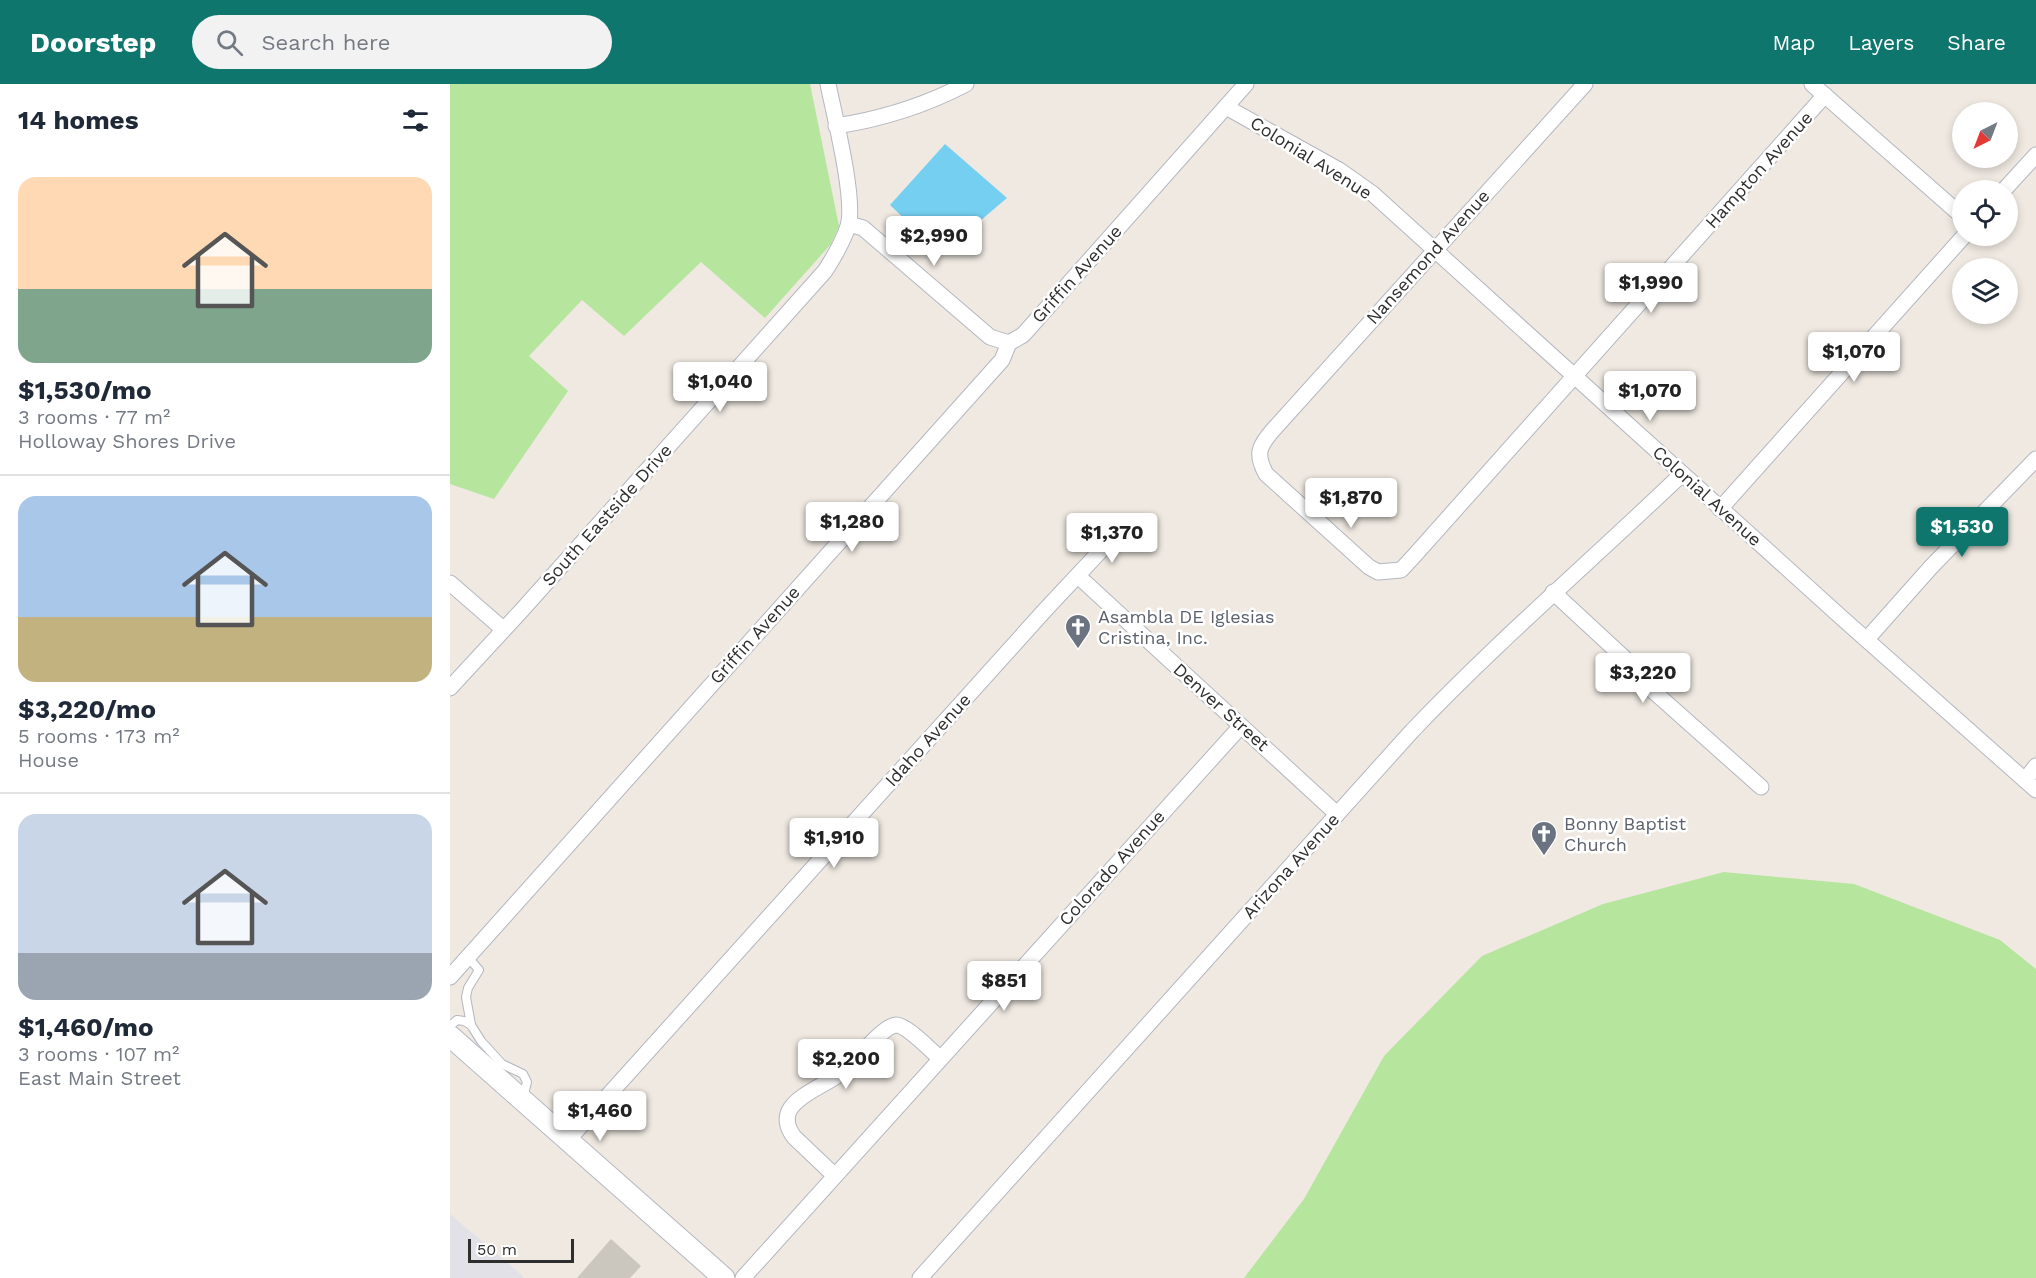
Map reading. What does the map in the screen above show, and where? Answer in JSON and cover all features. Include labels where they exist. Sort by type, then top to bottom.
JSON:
[{"type":"main road","points":[[450,1036],[510,1076],[522,1100],[724,1278]]},
{"type":"street","name":"South Eastside Drive","points":[[450,688],[825,271],[849,224],[848,193],[828,84]]},
{"type":"street","points":[[836,126],[867,121],[913,108],[966,84]]},
{"type":"street","name":"Griffin Avenue","points":[[450,977],[1002,360],[1009,343],[1023,336],[1246,84]]},
{"type":"street","name":"Nansemond Avenue","points":[[1454,513],[1401,570],[1378,572],[1369,567],[1266,474],[1260,462],[1260,450],[1264,440],[1585,84]]},
{"type":"street","points":[[1812,84],[1952,207]]},
{"type":"street","name":"Hampton Avenue","points":[[1454,513],[1825,95]]},
{"type":"street","name":"Colonial Avenue","points":[[1227,106],[1359,183],[2030,785]]},
{"type":"street","points":[[2013,180],[2036,155]]},
{"type":"street","points":[[849,224],[863,228],[990,337],[1009,343]]},
{"type":"street","points":[[1720,508],[1955,246]]},
{"type":"street","points":[[1867,639],[1930,567],[2036,459]]},
{"type":"street","name":"Arizona Avenue","points":[[920,1278],[1455,686],[1553,592],[1682,474]]},
{"type":"street","name":"Idaho Avenue","points":[[568,1140],[1046,609],[1121,529]]},
{"type":"street","name":"Denver Street","points":[[1078,576],[1337,814]]},
{"type":"street","points":[[450,583],[503,629]]},
{"type":"street","points":[[1553,592],[1634,667],[1652,690],[1761,787]]},
{"type":"street","name":"Colorado Avenue","points":[[743,1278],[1241,726]]},
{"type":"street","points":[[2030,785],[2036,766]]},
{"type":"street","points":[[834,1175],[789,1130],[788,1112],[795,1103],[842,1073],[884,1031],[894,1025],[902,1026],[940,1058]]},
{"type":"lane","points":[[468,957],[479,970],[468,988],[466,997],[471,1025],[510,1076]]},
{"type":"lane","points":[[450,1026],[457,1020],[471,1025]]},
{"type":"shaded area","points":[[450,1214],[525,1278],[450,1278]]},
{"type":"green space","points":[[450,84],[810,84],[839,226],[831,244],[765,318],[701,262],[624,336],[582,300],[529,356],[568,391],[494,499],[450,484]]},
{"type":"green space","points":[[1724,872],[1854,884],[2000,940],[2036,969],[2036,1278],[1244,1278],[1304,1199],[1384,1056],[1482,956],[1603,904]]},
{"type":"water","points":[[945,144],[1007,198],[941,254],[890,205]]},
{"type":"building","points":[[611,1239],[641,1266],[630,1278],[577,1278]]},
{"type":"place","name":"Asambla DE Iglesias Cristina, Inc.","points":[[1078,650]]},
{"type":"place","name":"Bonny Baptist Church","points":[[1544,857]]}]
